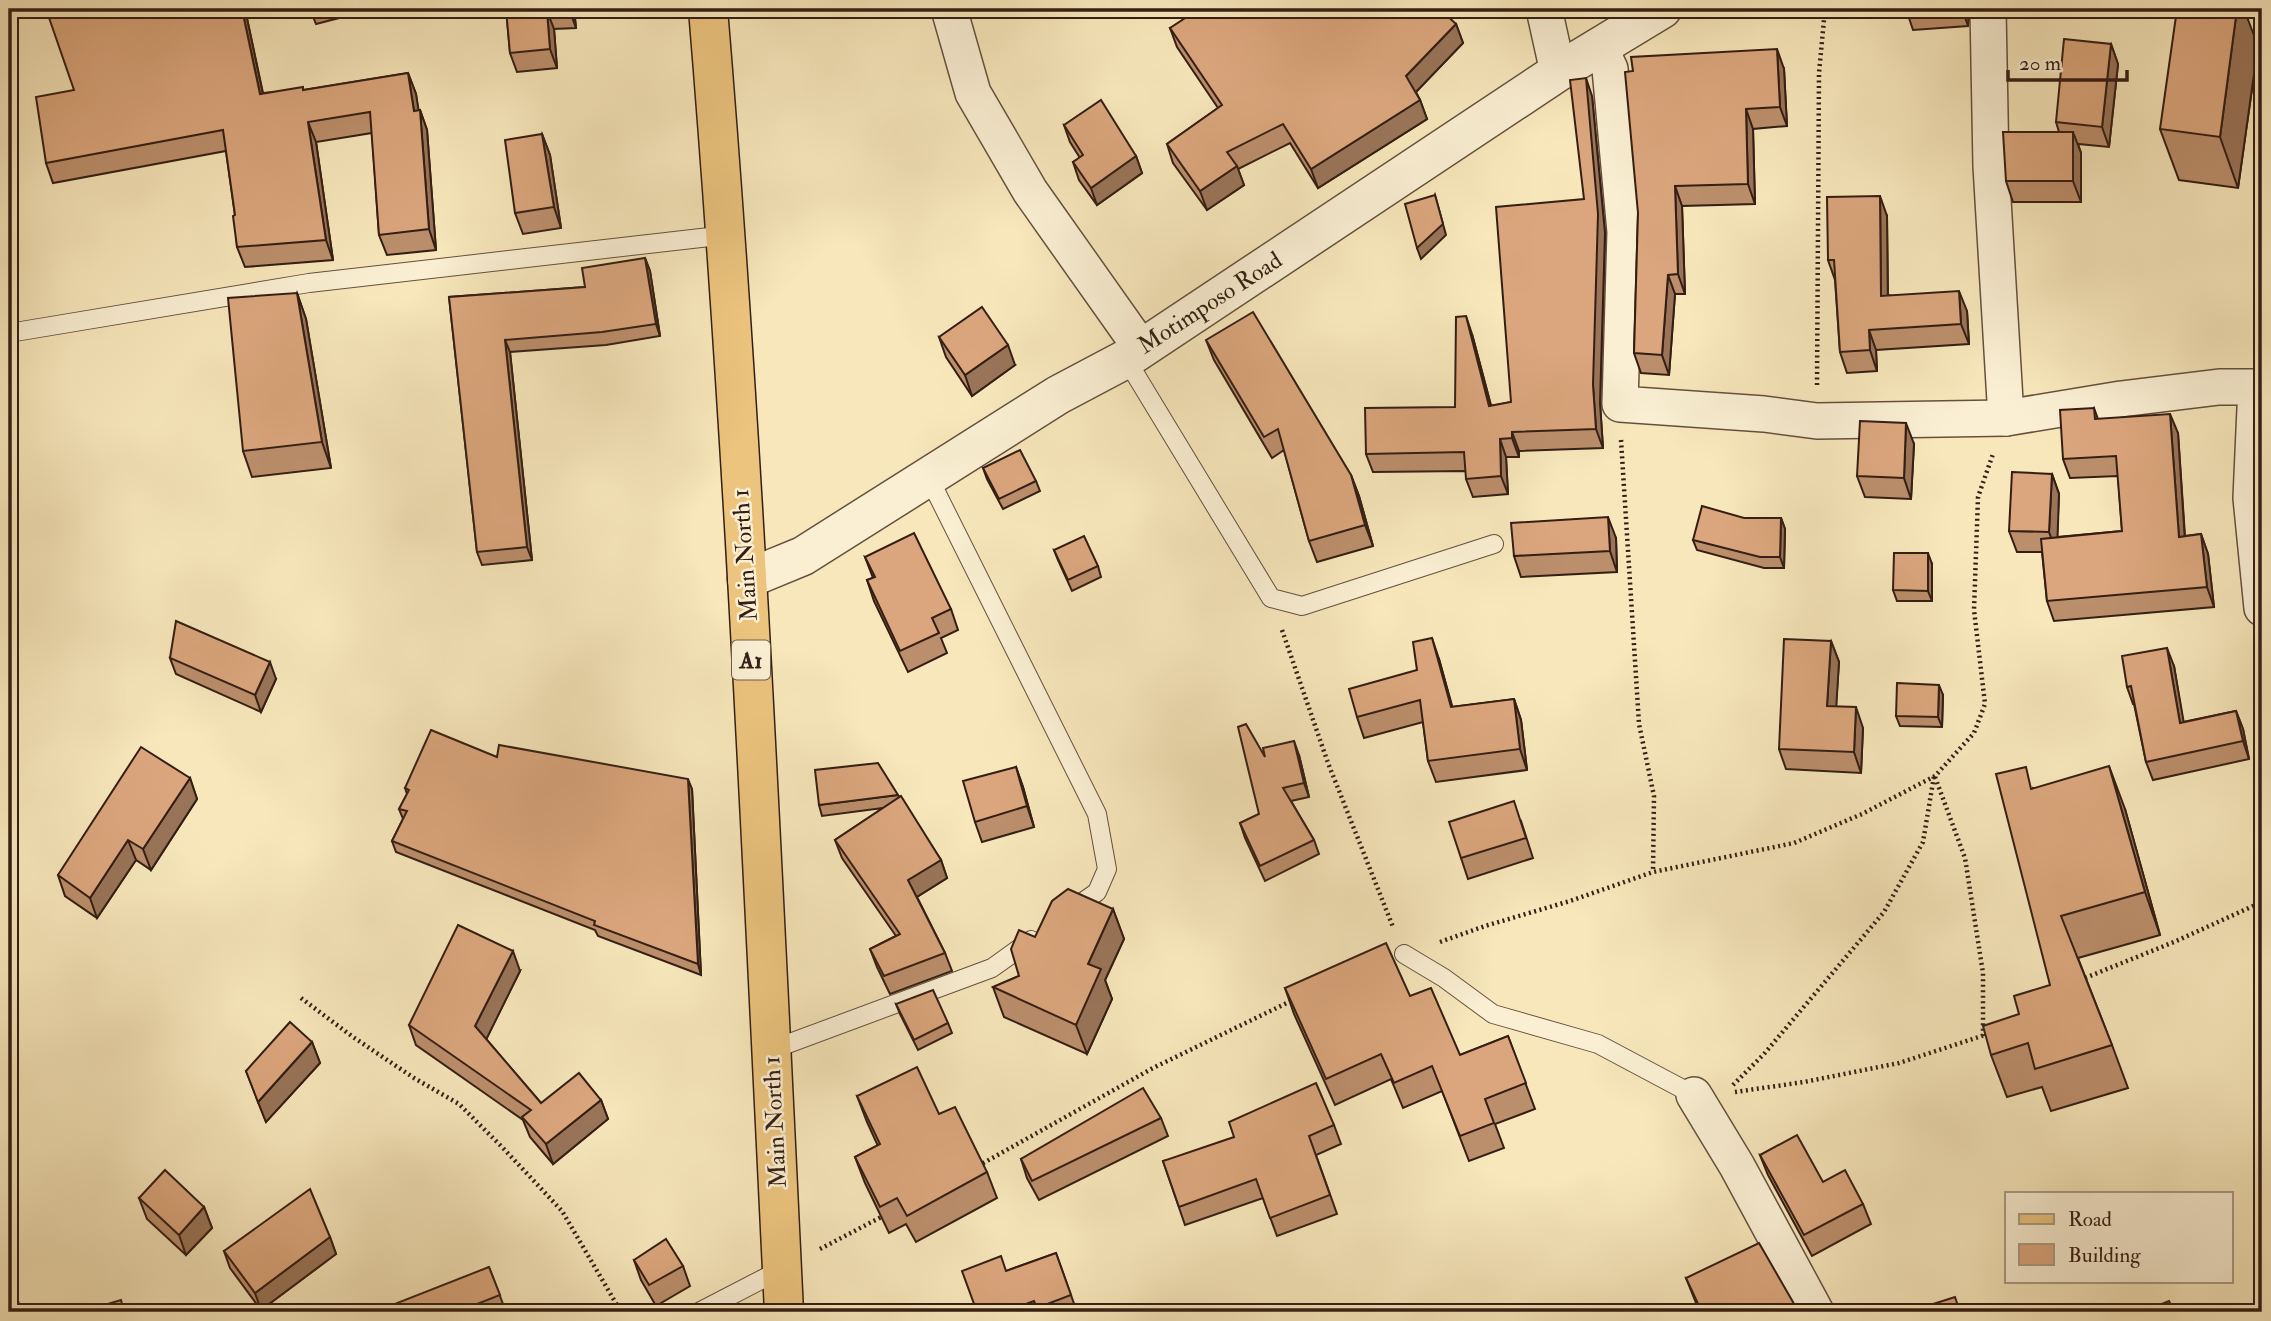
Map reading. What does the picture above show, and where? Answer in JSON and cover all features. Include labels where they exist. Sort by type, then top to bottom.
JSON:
[{"type":"main road","name":"Main North 1","points":[[708,9],[727,235],[784,1312]]},
{"type":"street","points":[[950,9],[973,93],[1030,191],[1133,354]]},
{"type":"street","points":[[1544,9],[1558,72]]},
{"type":"street","name":"Motimposo Road","points":[[747,579],[803,555],[1058,395],[1133,354],[1558,72],[1662,9]]},
{"type":"street","points":[[1988,9],[1991,166],[2006,418]]},
{"type":"street","points":[[1599,46],[1610,69],[1625,232],[1620,404],[1765,414],[1817,421],[2006,418],[2220,387],[2262,387],[2255,408],[2251,498],[2262,608]]},
{"type":"street","points":[[1710,1094],[1744,1178],[1816,1312]]},
{"type":"lane","points":[[9,333],[309,283],[727,235]]},
{"type":"lane","points":[[1133,354],[1271,598],[1302,606],[1494,544]]},
{"type":"lane","points":[[771,1050],[992,968],[1097,892],[1107,869],[1097,814],[928,476]]},
{"type":"lane","points":[[1404,954],[1444,978],[1493,1014],[1598,1044],[1710,1094]]},
{"type":"lane","points":[[699,1312],[782,1269]]},
{"type":"path","points":[[1817,421],[1819,73],[1825,9]]},
{"type":"path","points":[[1620,404],[1622,480],[1639,724],[1654,796],[1653,872]]},
{"type":"path","points":[[1271,598],[1328,763],[1404,954],[1653,872],[1794,843],[1861,814],[1935,776],[1975,733],[1985,704],[1974,610],[1978,497],[2006,418]]},
{"type":"path","points":[[1935,776],[1965,858],[1983,973],[1983,1036]]},
{"type":"path","points":[[1710,1094],[1764,1054],[1884,912],[1923,842],[1935,776]]},
{"type":"path","points":[[2071,989],[2080,979],[2174,942],[2262,902]]},
{"type":"path","points":[[301,998],[414,1078],[459,1104],[562,1212],[621,1312]]},
{"type":"path","points":[[971,1170],[1153,1068],[1296,999]]},
{"type":"path","points":[[1710,1094],[1804,1082],[1899,1063],[1996,1032]]},
{"type":"path","points":[[782,1269],[888,1213]]},
{"type":"building","points":[[46,9],[242,9],[260,94],[408,73],[414,111],[420,110],[429,229],[379,235],[370,112],[308,122],[326,240],[237,247],[223,130],[46,163],[36,97],[74,90]]},
{"type":"building","points":[[506,9],[568,9],[547,11],[550,49],[510,53]]},
{"type":"building","points":[[1199,9],[1357,9],[1361,14],[1367,9],[1440,9],[1456,24],[1406,76],[1420,100],[1311,169],[1283,124],[1227,152],[1237,166],[1200,191],[1167,144],[1222,105],[1170,28]]},
{"type":"building","points":[[2177,9],[2237,9],[2220,137],[2160,129]]},
{"type":"building","points":[[2064,39],[2111,44],[2102,127],[2056,122]]},
{"type":"building","points":[[1777,49],[1780,107],[1746,109],[1748,184],[1675,186],[1678,274],[1668,275],[1662,355],[1634,353],[1638,213],[1625,72],[1633,71],[1631,57]]},
{"type":"building","points":[[1586,78],[1598,214],[1593,385],[1596,429],[1512,432],[1512,438],[1500,439],[1501,476],[1466,479],[1464,452],[1366,454],[1365,408],[1455,407],[1456,317],[1466,316],[1489,406],[1511,402],[1496,207],[1584,199],[1570,80]]},
{"type":"building","points":[[1101,100],[1136,156],[1091,188],[1073,162],[1083,155],[1064,125]]},
{"type":"building","points":[[2003,132],[2073,132],[2073,181],[2006,181]]},
{"type":"building","points":[[542,134],[554,207],[515,213],[505,140]]},
{"type":"building","points":[[1435,195],[1443,224],[1417,248],[1405,204]]},
{"type":"building","points":[[1880,196],[1881,296],[1959,291],[1961,324],[1869,330],[1870,350],[1840,352],[1834,260],[1828,260],[1827,197]]},
{"type":"building","points":[[645,258],[656,324],[602,332],[505,340],[527,547],[477,552],[449,297],[585,287],[582,268]]},
{"type":"building","points":[[297,293],[322,442],[243,451],[228,298]]},
{"type":"building","points":[[982,307],[1008,345],[965,375],[939,337]]},
{"type":"building","points":[[1253,312],[1351,475],[1365,525],[1309,541],[1278,429],[1264,437],[1206,340]]},
{"type":"building","points":[[2094,408],[2095,419],[2170,414],[2179,537],[2201,534],[2207,587],[2047,601],[2041,539],[2122,531],[2116,456],[2063,459],[2060,410]]},
{"type":"building","points":[[1860,421],[1906,423],[1904,478],[1857,476]]},
{"type":"building","points":[[1020,450],[1036,481],[999,499],[983,468]]},
{"type":"building","points":[[2012,472],[2052,474],[2049,532],[2009,531]]},
{"type":"building","points":[[1702,506],[1744,518],[1781,518],[1780,557],[1760,557],[1693,540]]},
{"type":"building","points":[[1608,517],[1610,551],[1514,556],[1511,523]]},
{"type":"building","points":[[914,533],[951,609],[932,618],[939,633],[900,651],[867,580],[875,577],[865,557]]},
{"type":"building","points":[[1084,536],[1098,566],[1068,580],[1054,550]]},
{"type":"building","points":[[1894,553],[1928,553],[1928,591],[1893,590]]},
{"type":"building","points":[[176,621],[270,662],[255,695],[170,658]]},
{"type":"building","points":[[1432,638],[1451,707],[1514,699],[1520,749],[1428,761],[1420,700],[1357,717],[1349,689],[1417,670],[1413,642]]},
{"type":"building","points":[[1784,639],[1831,641],[1827,706],[1856,707],[1854,752],[1779,749]]},
{"type":"building","points":[[2167,648],[2180,723],[2236,711],[2243,741],[2146,762],[2131,686],[2127,687],[2122,656]]},
{"type":"building","points":[[1897,683],[1939,685],[1938,717],[1896,716]]},
{"type":"building","points":[[1246,724],[1265,757],[1263,748],[1294,741],[1304,783],[1283,788],[1314,840],[1260,866],[1240,823],[1259,814],[1238,727]]},
{"type":"building","points":[[431,730],[497,757],[499,745],[688,779],[698,964],[594,925],[595,921],[392,841],[407,811],[399,809],[409,790],[405,788]]},
{"type":"building","points":[[141,747],[190,778],[143,849],[128,840],[90,898],[58,875]]},
{"type":"building","points":[[878,763],[898,795],[819,805],[815,770]]},
{"type":"building","points":[[2109,766],[2145,892],[2061,916],[2112,1045],[2035,1069],[2028,1043],[1991,1055],[1983,1026],[2019,1014],[2014,996],[2050,985],[1996,774],[2026,767],[2031,789]]},
{"type":"building","points":[[1016,767],[1027,806],[975,822],[963,781]]},
{"type":"building","points":[[901,796],[941,860],[908,880],[945,953],[884,976],[870,949],[900,934],[835,840]]},
{"type":"building","points":[[1514,801],[1526,838],[1461,858],[1449,822]]},
{"type":"building","points":[[1068,889],[1113,909],[1088,964],[1101,969],[1076,1025],[993,987],[1019,976],[1011,949],[1019,930],[1035,937],[1052,901]]},
{"type":"building","points":[[458,925],[513,951],[475,1026],[541,1103],[579,1073],[601,1100],[546,1144],[522,1117],[531,1110],[409,1025]]},
{"type":"building","points":[[1386,943],[1410,996],[1431,988],[1460,1055],[1508,1036],[1526,1083],[1485,1099],[1494,1123],[1460,1136],[1432,1066],[1394,1083],[1381,1054],[1326,1079],[1285,988]]},
{"type":"building","points":[[933,990],[948,1023],[914,1040],[896,1004]]},
{"type":"building","points":[[290,1022],[312,1042],[258,1102],[246,1071]]},
{"type":"building","points":[[917,1067],[939,1114],[955,1107],[987,1172],[907,1216],[897,1198],[880,1207],[855,1157],[880,1144],[857,1096]]},
{"type":"building","points":[[1316,1083],[1334,1125],[1309,1136],[1330,1195],[1270,1218],[1256,1179],[1179,1207],[1163,1161],[1234,1137],[1229,1122]]},
{"type":"building","points":[[1143,1088],[1161,1118],[1032,1181],[1021,1159]]},
{"type":"building","points":[[1797,1135],[1823,1182],[1845,1170],[1863,1204],[1804,1235],[1760,1155]]},
{"type":"building","points":[[165,1170],[204,1207],[179,1235],[139,1198]]},
{"type":"building","points":[[310,1189],[330,1237],[255,1293],[224,1251]]},
{"type":"building","points":[[666,1239],[683,1266],[649,1285],[634,1260]]},
{"type":"building","points":[[1759,1243],[1797,1309],[1790,1312],[1690,1312],[1700,1308],[1686,1278]]},
{"type":"building","points":[[1056,1253],[1071,1295],[1037,1308],[1034,1301],[1004,1312],[977,1312],[962,1271],[1001,1256],[1006,1271]]},
{"type":"building","points":[[489,1267],[500,1295],[457,1312],[389,1312],[387,1307]]},
{"type":"building","points":[[1955,1297],[1960,1312],[1908,1312]]},
{"type":"building","points":[[121,1300],[124,1312],[81,1312]]},
{"type":"building","points":[[18,1301],[22,1312],[9,1312],[9,1305]]},
{"type":"building","points":[[2169,1301],[2174,1312],[2142,1312]]}]
